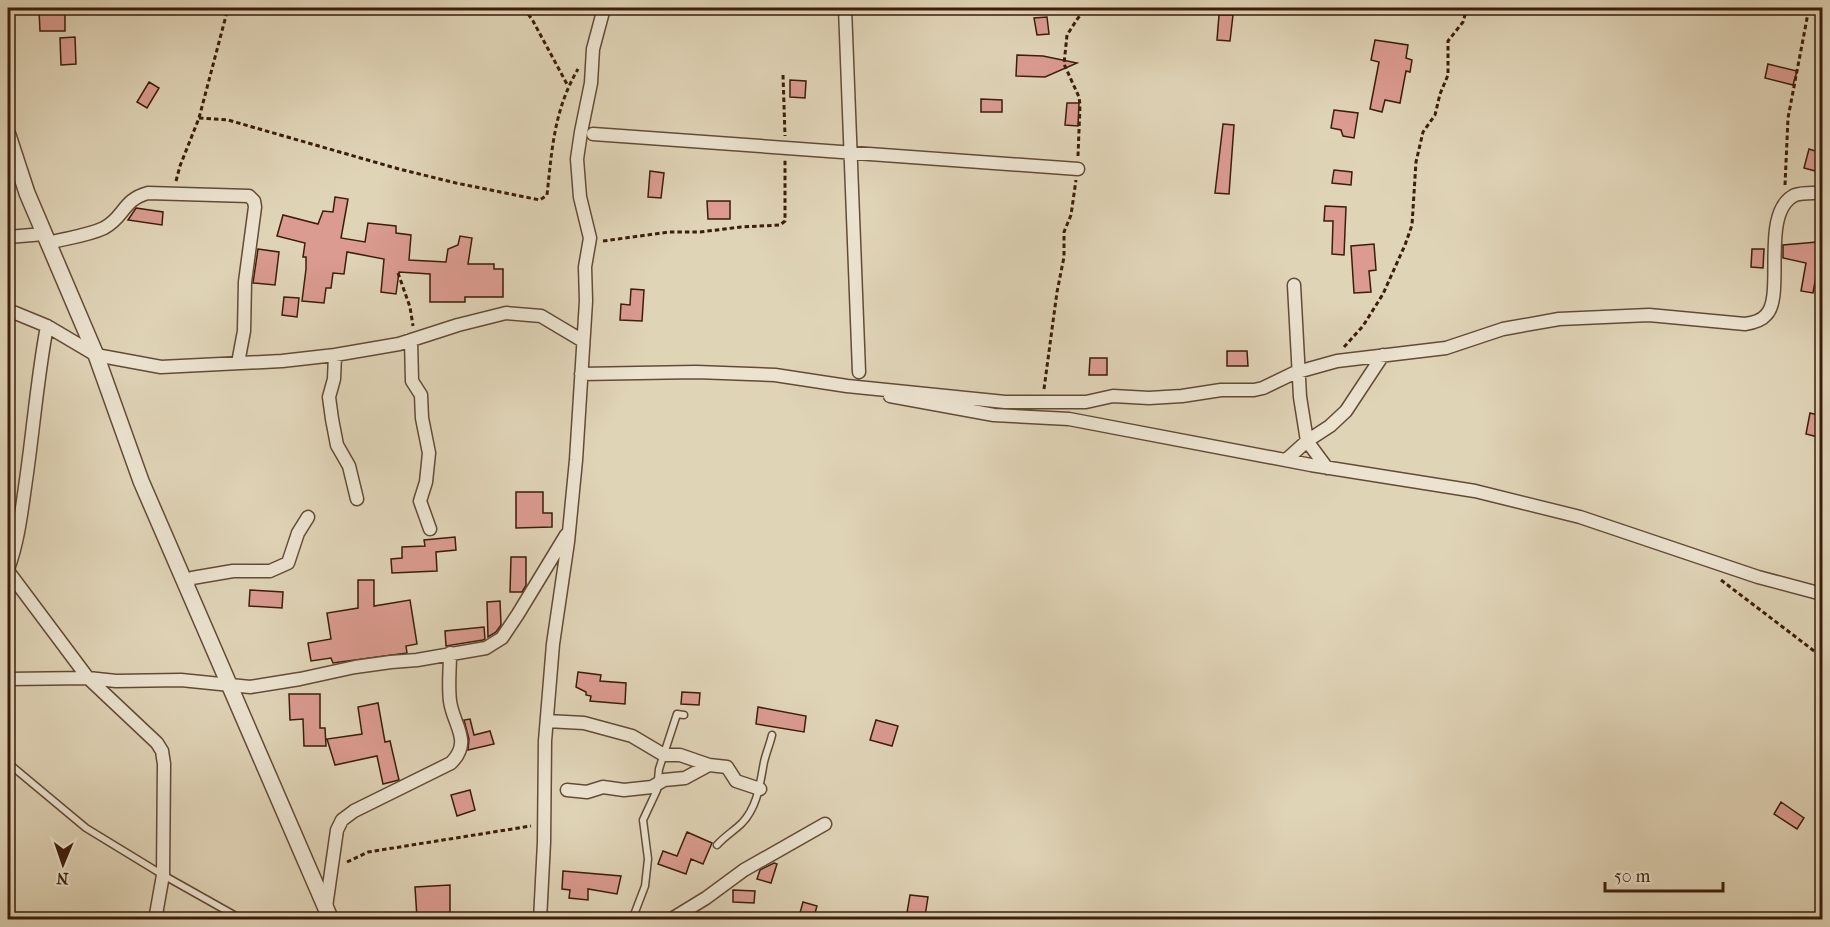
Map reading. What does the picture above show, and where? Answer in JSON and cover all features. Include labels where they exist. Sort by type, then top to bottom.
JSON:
[{"type":"street","points":[[540,920],[547,721],[553,644],[569,530],[586,300],[585,267],[590,234],[580,197],[577,159],[580,132],[591,83],[593,49],[604,8]]},
{"type":"street","points":[[845,8],[860,372]]},
{"type":"street","points":[[593,134],[1078,169]]},
{"type":"street","points":[[8,135],[27,194],[96,355],[141,481],[329,913]]},
{"type":"street","points":[[8,237],[46,238],[89,234],[105,227],[119,216],[130,200],[148,193],[249,196],[254,201],[253,223],[245,282],[244,331],[238,363]]},
{"type":"street","points":[[581,374],[696,372],[775,375],[847,386],[1005,402],[1095,401],[1113,396],[1149,398],[1221,390],[1254,390],[1328,363],[1446,348],[1503,329],[1559,319],[1649,315],[1688,317],[1734,324],[1757,321],[1766,316],[1773,303],[1776,230],[1786,202],[1797,194],[1822,193]]},
{"type":"street","points":[[1294,285],[1300,397],[1307,441],[1327,468]]},
{"type":"street","points":[[8,310],[47,326],[96,355],[161,367],[335,355],[386,347],[482,318],[521,312],[541,316],[583,341]]},
{"type":"street","points":[[47,326],[20,529],[8,571],[88,678],[157,743],[162,751],[164,875],[155,920]]},
{"type":"street","points":[[412,340],[412,381],[421,395],[422,418],[429,453],[426,482],[420,501],[430,529]]},
{"type":"street","points":[[335,355],[334,379],[329,397],[332,419],[337,445],[349,466],[357,500]]},
{"type":"street","points":[[1286,460],[1346,411],[1383,355]]},
{"type":"street","points":[[847,386],[909,401],[994,415],[1069,419],[1327,468],[1475,491],[1580,518],[1758,577],[1822,594]]},
{"type":"street","points":[[186,585],[192,578],[234,571],[270,571],[288,562],[298,533],[308,518]]},
{"type":"street","points":[[8,679],[181,680],[256,686],[355,667],[417,660],[486,648],[502,638],[569,530]]},
{"type":"street","points":[[329,913],[334,843],[342,820],[354,811],[451,763],[458,756],[461,736],[451,705],[450,653]]},
{"type":"street","points":[[547,721],[584,723],[632,736],[664,755],[680,755],[709,765],[727,767],[736,781],[760,789]]},
{"type":"street","points":[[567,790],[587,792],[603,787],[624,790],[652,787],[664,780],[685,777],[709,765]]},
{"type":"street","points":[[670,920],[706,898],[744,870],[825,824]]},
{"type":"lane","points":[[632,920],[645,886],[648,859],[643,820],[657,790],[659,769],[677,714],[684,715]]},
{"type":"lane","points":[[717,845],[725,835],[742,822],[760,789],[764,761],[772,735]]},
{"type":"lane","points":[[8,763],[86,828],[243,920]]},
{"type":"path","points":[[174,192],[180,166],[199,118],[228,8]]},
{"type":"path","points":[[524,8],[568,86]]},
{"type":"path","points":[[1043,403],[1057,292],[1064,257],[1064,232],[1071,215],[1078,169],[1080,105],[1079,97],[1064,64],[1067,35],[1088,8]]},
{"type":"path","points":[[1328,363],[1363,326],[1383,294],[1405,245],[1412,225],[1416,162],[1424,132],[1435,115],[1448,75],[1448,41],[1463,22],[1467,8]]},
{"type":"path","points":[[1785,185],[1788,118],[1809,8]]},
{"type":"path","points":[[199,118],[228,120],[411,172],[540,200],[548,195],[553,136],[562,98],[579,68]]},
{"type":"path","points":[[589,243],[669,232],[700,232],[784,224],[783,75]]},
{"type":"path","points":[[398,273],[410,307],[412,340]]},
{"type":"path","points":[[1719,578],[1822,657]]},
{"type":"path","points":[[330,876],[350,859],[368,852],[544,823]]},
{"type":"building","points":[[39,10],[65,10],[65,31],[40,31]]},
{"type":"building","points":[[1219,15],[1233,15],[1230,41],[1217,40]]},
{"type":"building","points":[[1047,17],[1049,34],[1037,35],[1034,18]]},
{"type":"building","points":[[75,37],[76,64],[61,65],[60,38]]},
{"type":"building","points":[[1375,40],[1408,45],[1406,58],[1412,60],[1410,72],[1406,71],[1400,103],[1385,100],[1382,112],[1370,109],[1379,62],[1371,60]]},
{"type":"building","points":[[1017,55],[1043,56],[1077,63],[1045,77],[1016,76]]},
{"type":"building","points":[[1768,64],[1797,71],[1793,85],[1765,78]]},
{"type":"building","points":[[790,80],[806,81],[805,98],[790,97]]},
{"type":"building","points":[[149,82],[159,88],[147,108],[137,102]]},
{"type":"building","points":[[981,99],[1002,100],[1002,112],[981,112]]},
{"type":"building","points":[[1067,103],[1079,103],[1078,126],[1065,125]]},
{"type":"building","points":[[1334,110],[1358,113],[1354,138],[1343,136],[1341,130],[1331,128]]},
{"type":"building","points":[[1223,124],[1234,125],[1229,194],[1215,193]]},
{"type":"building","points":[[1809,149],[1822,153],[1819,172],[1804,168]]},
{"type":"building","points":[[1334,170],[1352,172],[1351,185],[1332,183]]},
{"type":"building","points":[[650,171],[664,173],[661,198],[648,197]]},
{"type":"building","points":[[335,197],[348,199],[341,238],[365,242],[368,223],[396,226],[396,233],[411,235],[409,260],[446,262],[448,249],[458,245],[460,236],[472,238],[468,264],[494,264],[494,269],[503,269],[503,297],[465,297],[465,302],[430,302],[430,274],[399,272],[396,294],[381,292],[384,259],[347,252],[344,274],[333,273],[331,288],[326,288],[324,303],[302,301],[306,269],[306,257],[303,257],[305,243],[277,236],[283,215],[318,224],[323,211],[333,212]]},
{"type":"building","points":[[707,201],[730,201],[730,219],[708,219]]},
{"type":"building","points":[[1325,206],[1346,207],[1344,255],[1332,254],[1333,221],[1324,221]]},
{"type":"building","points":[[136,208],[163,212],[162,225],[128,220]]},
{"type":"building","points":[[1817,242],[1822,245],[1822,266],[1818,265],[1813,293],[1801,291],[1806,263],[1783,258],[1783,245]]},
{"type":"building","points":[[1374,244],[1376,270],[1369,271],[1371,292],[1354,293],[1351,246]]},
{"type":"building","points":[[258,249],[279,252],[275,285],[253,283]]},
{"type":"building","points":[[1752,249],[1764,249],[1763,268],[1751,267]]},
{"type":"building","points":[[631,289],[644,290],[642,321],[620,320],[621,304],[630,305]]},
{"type":"building","points":[[284,297],[299,298],[297,317],[282,315]]},
{"type":"building","points":[[1227,351],[1247,351],[1248,366],[1227,366]]},
{"type":"building","points":[[1090,358],[1107,358],[1107,375],[1089,375]]},
{"type":"building","points":[[1810,413],[1822,416],[1818,437],[1806,434]]},
{"type":"building","points":[[516,492],[543,492],[543,513],[552,513],[552,527],[516,528]]},
{"type":"building","points":[[455,537],[456,550],[436,552],[437,571],[392,573],[391,559],[402,558],[402,547],[425,546],[424,540]]},
{"type":"building","points":[[511,557],[526,557],[526,585],[522,592],[510,592]]},
{"type":"building","points":[[358,580],[374,580],[374,606],[410,600],[417,644],[406,646],[407,653],[333,663],[331,658],[311,661],[308,643],[331,639],[327,613],[358,608]]},
{"type":"building","points":[[250,590],[283,592],[282,608],[249,606]]},
{"type":"building","points":[[500,601],[501,625],[488,637],[487,602]]},
{"type":"building","points":[[484,627],[485,639],[483,640],[446,646],[445,631]]},
{"type":"building","points":[[578,672],[601,675],[600,681],[626,683],[625,704],[590,701],[591,696],[576,687]]},
{"type":"building","points":[[682,692],[700,693],[699,705],[681,704]]},
{"type":"building","points":[[289,694],[320,694],[320,728],[325,728],[326,746],[304,746],[303,719],[290,720]]},
{"type":"building","points":[[378,703],[385,742],[390,741],[399,780],[383,784],[377,756],[335,765],[327,739],[362,734],[358,707]]},
{"type":"building","points":[[758,707],[806,716],[804,732],[756,724]]},
{"type":"building","points":[[470,719],[474,735],[490,731],[494,744],[468,750],[469,739],[464,720]]},
{"type":"building","points":[[876,720],[898,726],[892,746],[870,740]]},
{"type":"building","points":[[470,790],[475,810],[457,816],[451,795]]},
{"type":"building","points":[[1781,802],[1804,818],[1797,829],[1774,814]]},
{"type":"building","points":[[687,832],[712,843],[703,864],[691,859],[686,874],[658,864],[663,851],[677,856]]},
{"type":"building","points":[[774,863],[777,864],[771,883],[757,879],[760,870]]},
{"type":"building","points":[[563,871],[621,876],[617,894],[588,889],[588,900],[569,898],[570,890],[562,889]]},
{"type":"building","points":[[450,885],[450,920],[417,918],[415,887]]},
{"type":"building","points":[[733,890],[755,891],[754,903],[733,902]]},
{"type":"building","points":[[910,895],[928,897],[925,916],[907,913]]},
{"type":"building","points":[[803,902],[817,906],[813,920],[798,920]]}]
